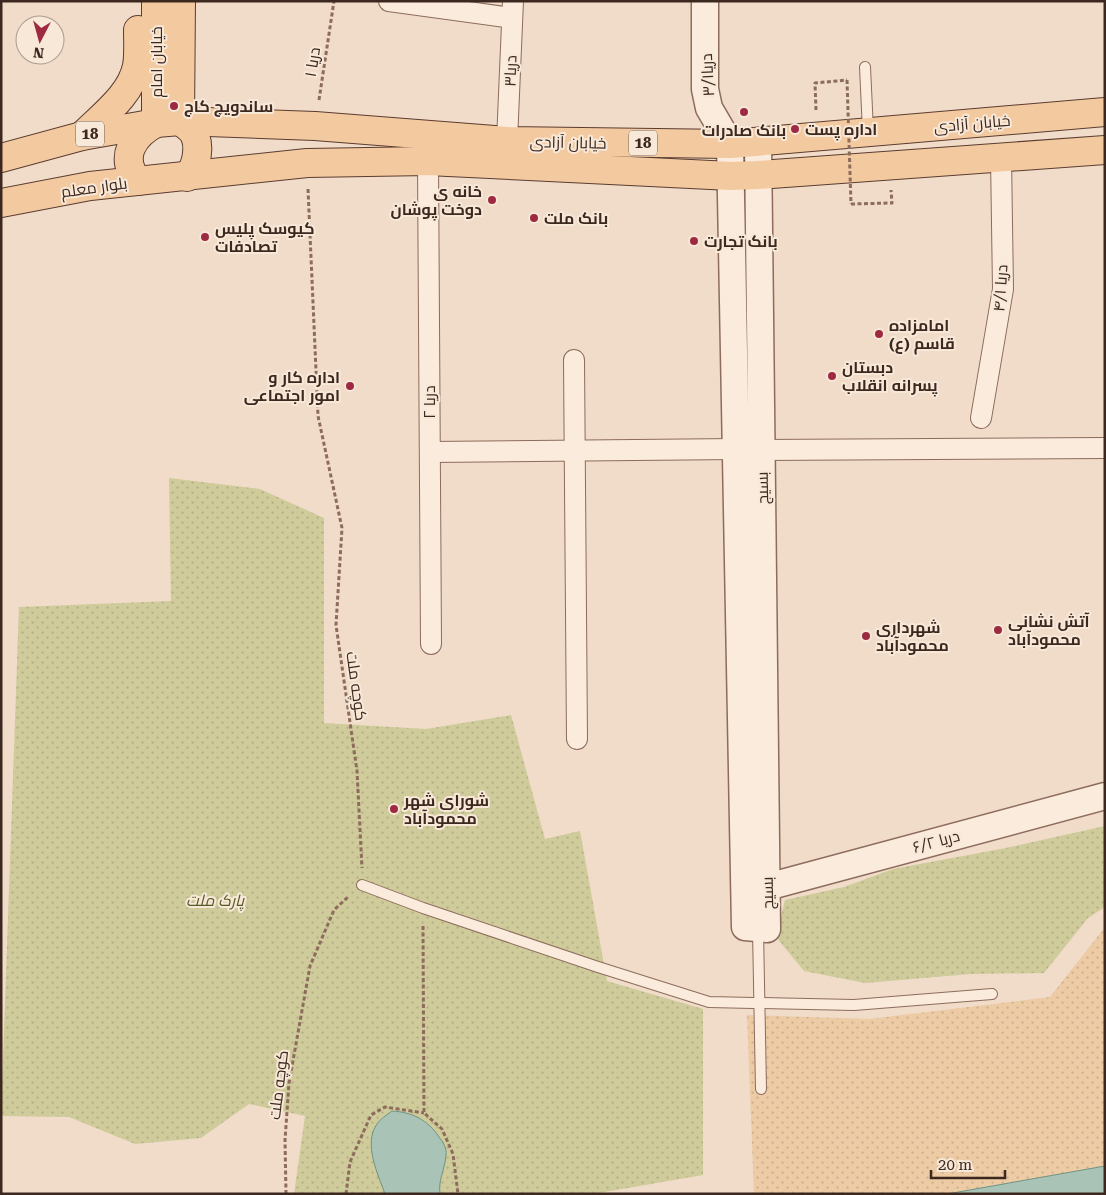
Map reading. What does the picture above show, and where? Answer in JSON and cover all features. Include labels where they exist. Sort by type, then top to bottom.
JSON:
[{"type":"main road","points":[[82,136],[125,93],[132,82],[137,64],[139,1]]},
{"type":"main road","name":"خیابان امام","points":[[156,1],[168,122]]},
{"type":"main road","name":"خیابان امام","points":[[168,122],[181,1]]},
{"type":"main road","name":"خیابان آزادی","points":[[168,122],[315,126],[507,141],[730,144],[1105,112]]},
{"type":"main road","points":[[138,181],[132,175],[129,167],[131,146],[135,138],[143,130],[168,122],[189,127],[196,140],[197,154],[195,164],[192,172],[187,177]]},
{"type":"main road","name":"18","points":[[1,158],[82,136],[168,122]]},
{"type":"main road","name":"خیابان آزادی","points":[[187,177],[307,164],[428,161],[731,176],[1105,150]]},
{"type":"main road","name":"بلوار معلم","points":[[1,203],[90,186],[187,177]]},
{"type":"street","points":[[389,1],[512,10]]},
{"type":"street","name":"دریا۳/۱","points":[[705,1],[705,89],[709,108],[730,144]]},
{"type":"street","name":"دریا۳","points":[[507,141],[512,10]]},
{"type":"street","name":"بسیج","points":[[748,450],[758,142]]},
{"type":"street","name":"بسیج","points":[[730,144],[748,450],[754,782],[745,927],[767,929],[767,887],[754,782]]},
{"type":"street","name":"دریا ۴/۱","points":[[981,418],[1002,289],[1001,157]]},
{"type":"street","name":"دریا ۲","points":[[428,161],[431,644]]},
{"type":"street","points":[[574,360],[576,739]]},
{"type":"street","points":[[430,452],[1105,448]]},
{"type":"street","name":"دریا ۶/۲","points":[[767,887],[1105,796]]},
{"type":"lane","points":[[865,67],[868,132]]},
{"type":"lane","points":[[362,885],[598,968],[709,1002],[854,1005],[992,994]]},
{"type":"lane","points":[[758,928],[761,1088]]},
{"type":"path","name":"دریا ۱","points":[[315,126],[334,1]]},
{"type":"path","points":[[815,83],[847,80],[851,204],[892,203]]},
{"type":"path","name":"کوچه ملت","points":[[286,1194],[285,1140],[290,1083],[310,966],[334,910],[362,885],[356,771],[336,625],[342,528],[318,416],[307,164]]},
{"type":"path","points":[[423,908],[424,1113]]},
{"type":"path","points":[[346,1194],[350,1162],[371,1115],[385,1107],[424,1113],[442,1129],[453,1154],[458,1194]]},
{"type":"sand","points":[[1105,927],[1105,1166],[947,1194],[754,1194],[747,1015],[869,1019],[1050,997]]},
{"type":"green space","name":"پارک ملت","points":[[169,478],[260,489],[324,518],[324,723],[426,729],[511,715],[545,839],[580,831],[607,981],[703,1009],[703,1175],[593,1194],[294,1194],[305,1116],[249,1104],[201,1138],[135,1144],[69,1117],[1,1116],[19,607],[171,601]]},
{"type":"green space","points":[[1105,826],[1105,907],[1088,918],[1044,973],[971,974],[865,983],[804,971],[776,937],[785,900],[844,887],[893,869],[1006,848]]},
{"type":"shaded area","points":[[392,1111],[406,1113],[419,1118],[435,1131],[443,1143],[446,1155],[440,1184],[440,1194],[385,1194],[373,1159],[371,1141],[377,1124]]},
{"type":"shaded area","points":[[1105,1166],[1105,1194],[947,1194]]},
{"type":"place","name":"ساندویچ کاج","points":[[174,106]]},
{"type":"place","name":"بانک صادرات","points":[[744,112]]},
{"type":"place","name":"اداره پست","points":[[795,129]]},
{"type":"place","name":"خانه ی دوخت پوشان","points":[[492,200]]},
{"type":"place","name":"بانک ملت","points":[[534,218]]},
{"type":"place","name":"کیوسک پلیس تصادفات","points":[[205,237]]},
{"type":"place","name":"بانک تجارت","points":[[694,241]]},
{"type":"place","name":"امامزاده قاسم (ع)","points":[[879,334]]},
{"type":"place","name":"دبستان پسرانه انقلاب","points":[[832,376]]},
{"type":"place","name":"اداره کار و امور اجتماعی","points":[[350,386]]},
{"type":"place","name":"آتش نشانی محمودآباد","points":[[998,630]]},
{"type":"place","name":"شهرداری محمودآباد","points":[[866,636]]},
{"type":"place","name":"شورای شهر محمودآباد","points":[[394,809]]}]
